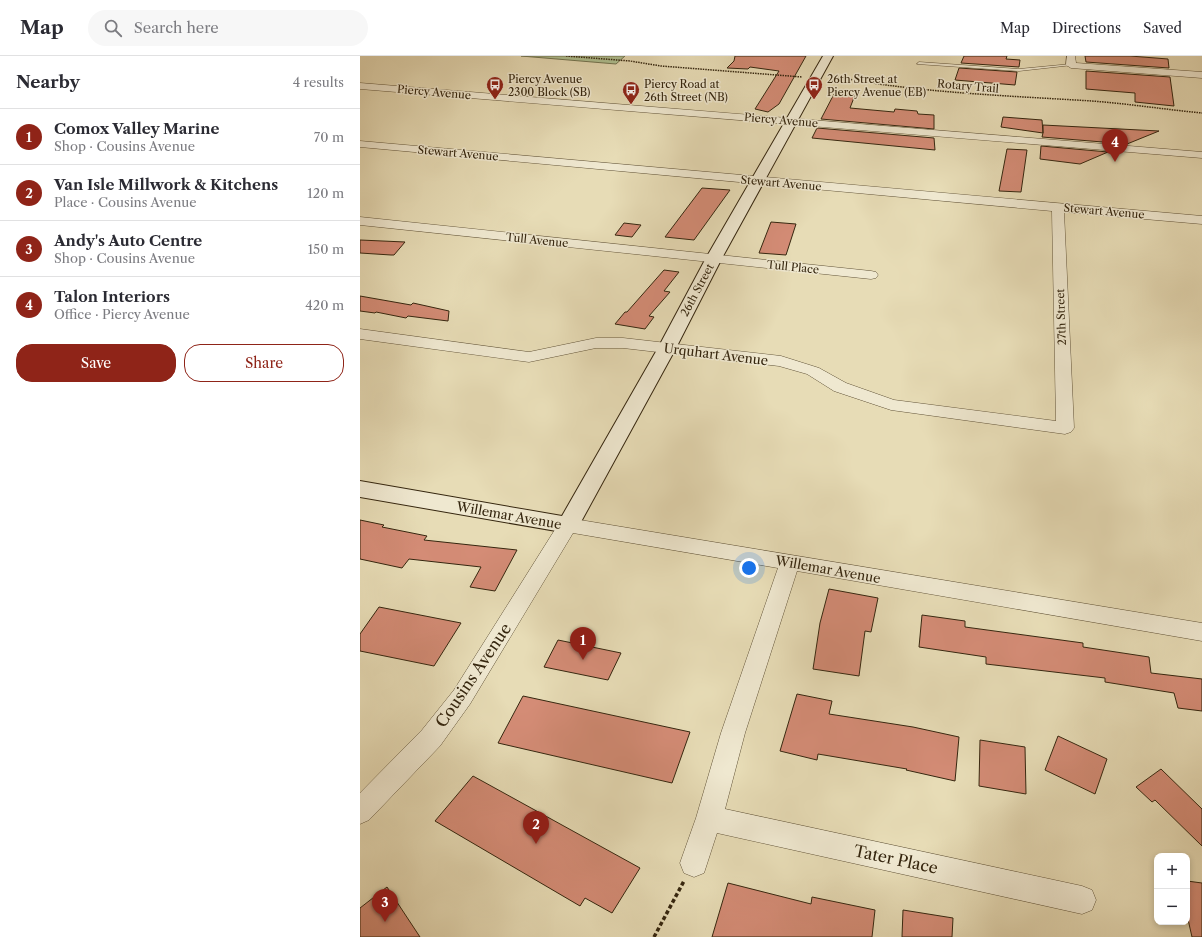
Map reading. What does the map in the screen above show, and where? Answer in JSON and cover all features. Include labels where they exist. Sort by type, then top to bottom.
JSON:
[{"type":"street","name":"26th Street","points":[[568,525],[667,348],[714,258],[828,56]]},
{"type":"street","points":[[1071,60],[1202,75]]},
{"type":"street","name":"Piercy Avenue","points":[[360,86],[1202,155]]},
{"type":"street","name":"Stewart Avenue","points":[[360,144],[1202,220]]},
{"type":"street","name":"27th Street","points":[[1058,207],[1065,428]]},
{"type":"street","name":"Tull Avenue","points":[[360,221],[714,258]]},
{"type":"street","name":"Tull Place","points":[[714,258],[871,275]]},
{"type":"street","name":"Urquhart Avenue","points":[[360,334],[529,358],[596,343],[623,343],[781,361],[813,371],[840,387],[891,405],[1065,428]]},
{"type":"street","name":"Willemar Avenue","points":[[360,489],[1202,632]]},
{"type":"street","name":"Cousins Avenue","points":[[360,811],[431,738],[462,697],[568,525]]},
{"type":"street","points":[[694,863],[710,818],[733,733],[790,562]]},
{"type":"street","name":"Tater Place","points":[[710,818],[1082,900]]},
{"type":"lane","points":[[919,63],[1019,70],[1071,60]]},
{"type":"path","name":"Rotary Trail","points":[[566,56],[630,61],[662,66],[774,74],[792,77],[818,76],[878,85],[989,96],[1077,100],[1202,113]]},
{"type":"path","points":[[654,937],[694,863]]},
{"type":"green space","points":[[521,56],[625,56],[616,64]]},
{"type":"building","points":[[735,56],[806,56],[779,104],[768,112],[755,109],[779,71],[750,67],[748,69],[727,68],[734,61]]},
{"type":"building","points":[[964,56],[1007,56],[1006,59],[1020,60],[1019,67],[961,63]]},
{"type":"building","points":[[1085,56],[1130,56],[1168,59],[1169,68],[1086,62]]},
{"type":"building","points":[[959,68],[1017,72],[1015,85],[955,80]]},
{"type":"building","points":[[1086,71],[1170,77],[1174,106],[1135,102],[1135,93],[1086,89]]},
{"type":"building","points":[[834,94],[855,95],[850,108],[894,112],[895,109],[917,111],[918,114],[934,115],[934,129],[821,119]]},
{"type":"building","points":[[1003,117],[1042,120],[1043,133],[1001,127]]},
{"type":"building","points":[[1043,125],[1159,131],[1127,144],[1042,137]]},
{"type":"building","points":[[817,128],[934,138],[935,150],[812,138]]},
{"type":"building","points":[[1041,146],[1108,152],[1080,164],[1040,159]]},
{"type":"building","points":[[1007,149],[1027,150],[1021,192],[999,191]]},
{"type":"building","points":[[702,188],[730,190],[694,240],[665,237]]},
{"type":"building","points":[[771,222],[796,224],[786,255],[759,253]]},
{"type":"building","points":[[624,223],[641,225],[632,237],[615,235]]},
{"type":"building","points":[[360,240],[405,242],[394,255],[391,255],[360,253]]},
{"type":"building","points":[[664,270],[679,272],[664,291],[670,292],[649,316],[654,317],[645,329],[615,324],[625,312],[627,312]]},
{"type":"building","points":[[360,296],[411,305],[413,303],[449,311],[448,321],[408,316],[406,318],[376,312],[360,311]]},
{"type":"building","points":[[360,520],[384,525],[382,527],[427,536],[424,540],[517,550],[495,591],[470,587],[481,567],[409,559],[402,568],[360,559]]},
{"type":"building","points":[[829,589],[878,598],[871,632],[865,631],[859,676],[813,669],[820,623]]},
{"type":"building","points":[[379,607],[461,623],[434,666],[360,651],[360,634]]},
{"type":"building","points":[[922,615],[965,621],[965,627],[1083,643],[1083,647],[1149,657],[1151,673],[1202,679],[1202,711],[1178,708],[1174,693],[1105,682],[1105,678],[986,664],[986,657],[919,647]]},
{"type":"building","points":[[558,640],[621,653],[608,680],[544,667]]},
{"type":"building","points":[[797,694],[832,701],[829,714],[913,727],[959,737],[955,781],[906,770],[907,769],[818,754],[817,760],[780,751]]},
{"type":"building","points":[[523,696],[690,732],[672,783],[498,743]]},
{"type":"building","points":[[1058,736],[1107,759],[1095,794],[1045,770]]},
{"type":"building","points":[[980,740],[1025,747],[1026,794],[979,786]]},
{"type":"building","points":[[1161,769],[1202,809],[1202,846],[1155,800],[1152,802],[1136,787]]},
{"type":"building","points":[[473,776],[640,868],[612,913],[585,898],[580,906],[435,821]]},
{"type":"building","points":[[1190,881],[1202,883],[1202,937],[1192,937],[1189,925]]},
{"type":"building","points":[[728,883],[811,904],[812,897],[875,910],[872,937],[712,937]]},
{"type":"building","points":[[387,887],[420,937],[360,937],[360,908]]},
{"type":"building","points":[[903,910],[953,918],[952,937],[902,937]]},
{"type":"place","name":"Piercy Avenue 2300 Block (SB)","points":[[495,100]]},
{"type":"place","name":"26th Street at Piercy Avenue (EB)","points":[[814,100]]},
{"type":"place","name":"Piercy Road at 26th Street (NB)","points":[[631,105]]},
{"type":"place","name":"Talon Interiors","points":[[1115,162]]},
{"type":"place","name":"Comox Valley Marine","points":[[583,660]]},
{"type":"place","name":"Van Isle Millwork & Kitchens","points":[[536,844]]},
{"type":"place","name":"Andy's Auto Centre","points":[[385,922]]}]
